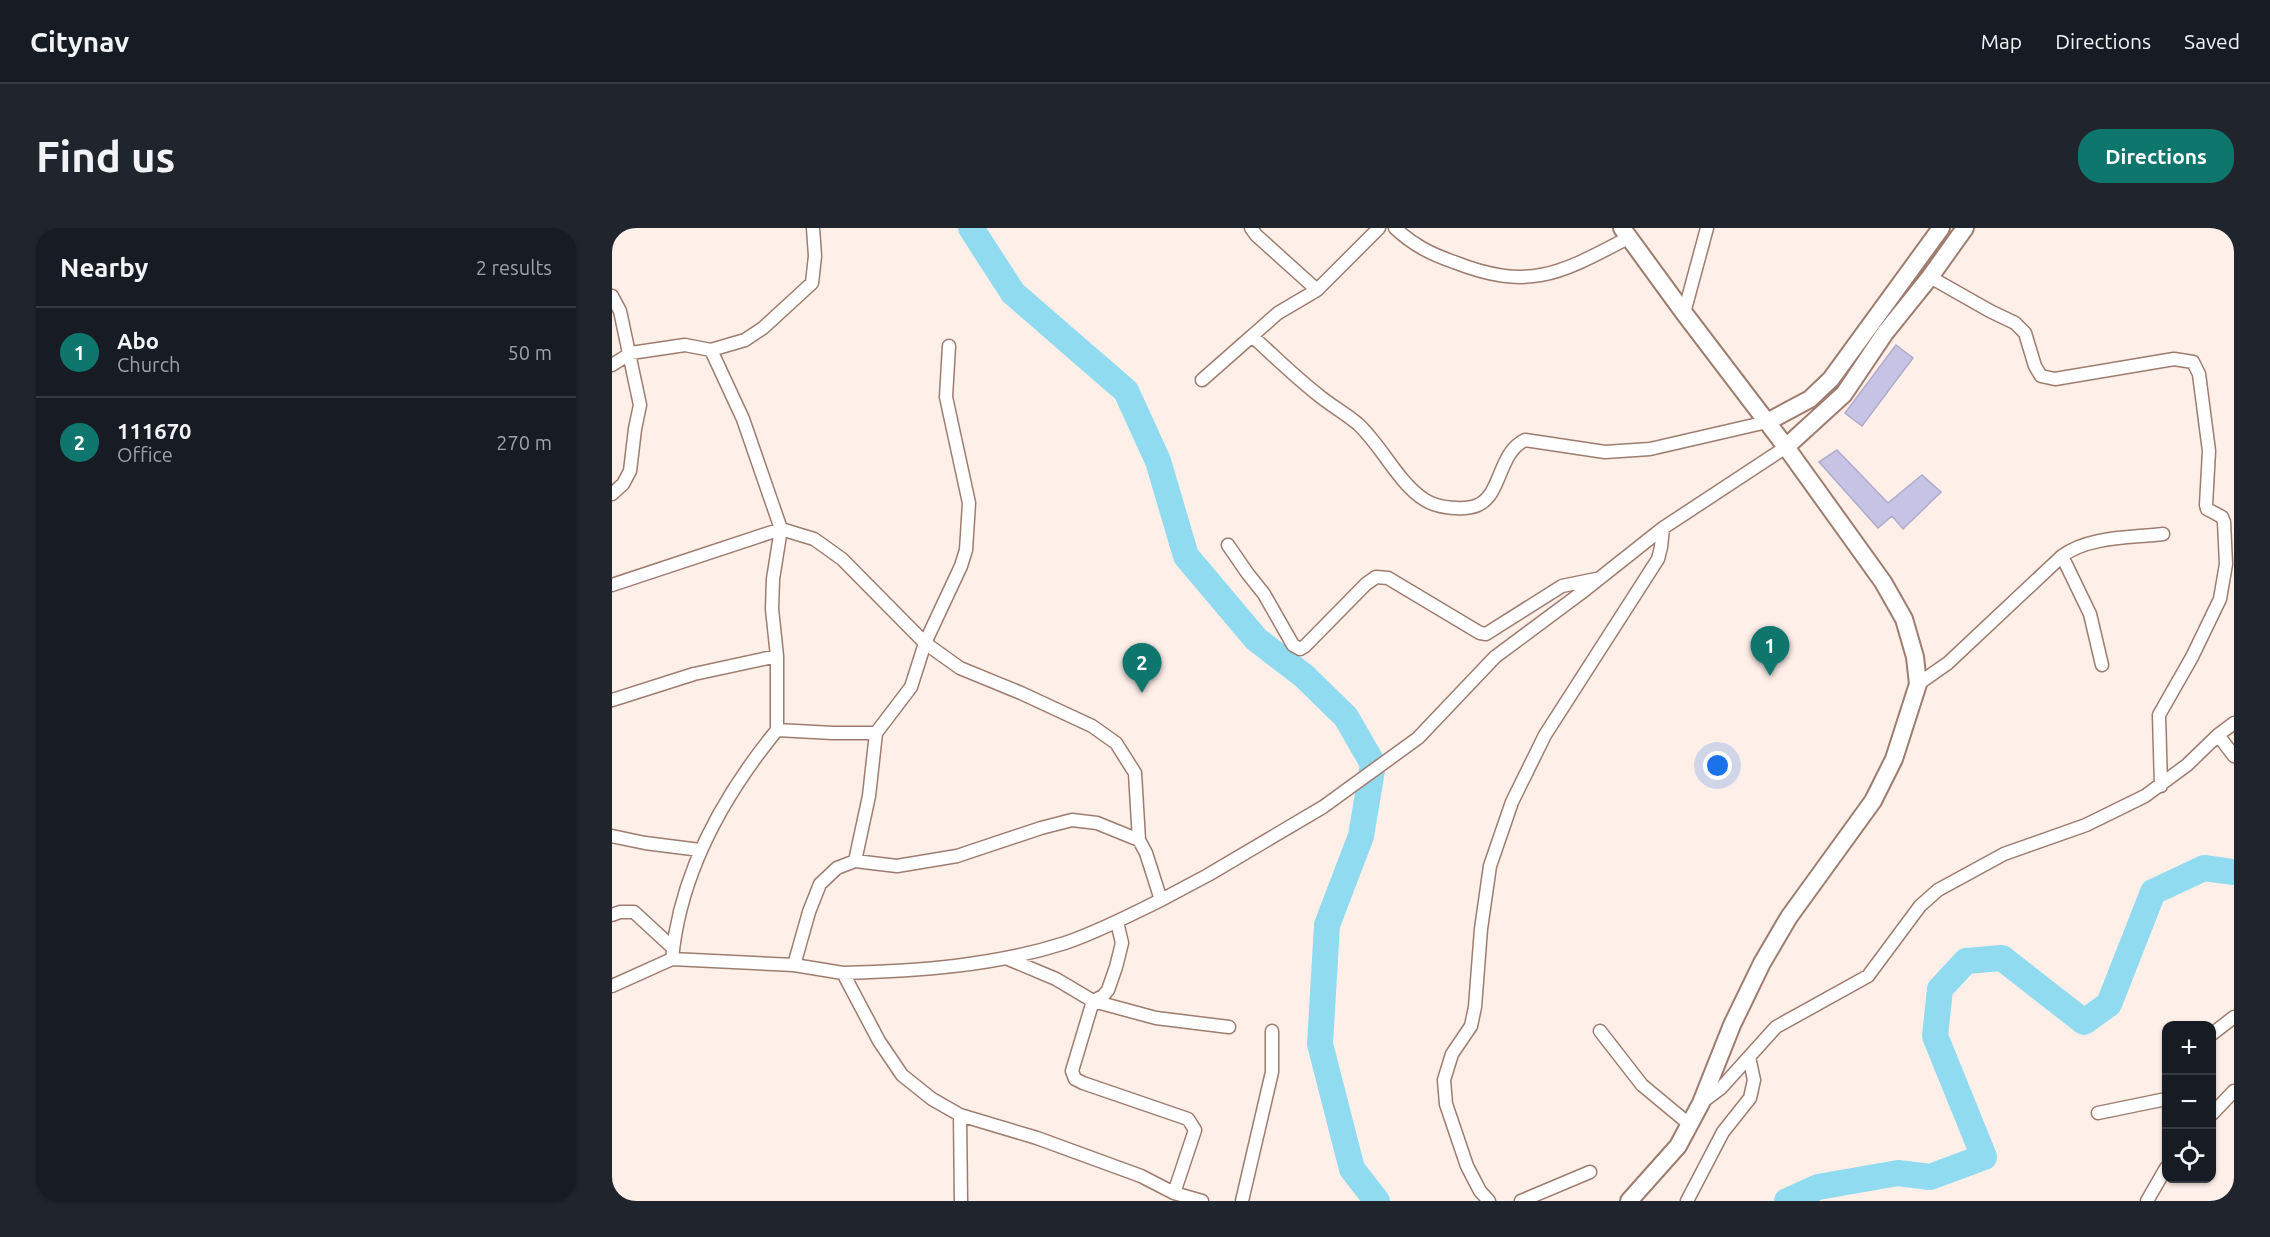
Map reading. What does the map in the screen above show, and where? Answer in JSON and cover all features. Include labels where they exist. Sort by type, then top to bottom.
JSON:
[{"type":"main road","points":[[1767,422],[1810,399],[1831,379],[1941,228]]},
{"type":"main road","points":[[1786,447],[1844,394],[1885,333],[1930,277],[1965,228]]},
{"type":"main road","points":[[1625,233],[1786,447],[1883,582],[1904,619],[1915,657],[1918,684],[1894,759],[1873,801],[1789,917],[1762,963],[1732,1025],[1701,1103],[1678,1146],[1629,1201]]},
{"type":"street","points":[[612,365],[631,353],[685,345],[711,350],[745,340],[763,328],[812,283],[815,256],[813,228]]},
{"type":"street","points":[[1251,228],[1317,290]]},
{"type":"street","points":[[1202,380],[1278,313],[1317,290],[1379,228]]},
{"type":"street","points":[[1395,228],[1408,240],[1426,251],[1478,272],[1528,279],[1567,268],[1625,233]]},
{"type":"street","points":[[1684,313],[1707,228]]},
{"type":"street","points":[[1930,277],[2016,323],[2025,333],[2035,366],[2041,376],[2055,379],[2174,359],[2193,362],[2199,374],[2209,451],[2206,505],[2209,511],[2222,517],[2224,522],[2226,564],[2220,599],[2192,657],[2159,715],[2161,786]]},
{"type":"street","points":[[612,296],[620,311],[631,353],[640,405],[630,471],[623,484],[612,494]]},
{"type":"street","points":[[1252,336],[1316,394],[1358,425],[1381,449],[1411,488],[1425,500],[1439,506],[1476,506],[1487,500],[1514,446],[1525,441],[1605,452],[1650,449],[1767,422]]},
{"type":"street","points":[[855,861],[870,796],[876,733],[911,687],[925,643],[961,566],[966,550],[969,503],[946,397],[949,346]]},
{"type":"street","points":[[673,954],[681,912],[699,850],[714,821],[753,759],[777,730],[777,656],[772,609],[773,579],[781,529],[743,419],[711,350]]},
{"type":"street","points":[[612,986],[673,954],[794,965],[843,973],[947,968],[1006,958],[1065,942],[1117,922],[1208,875],[1323,807],[1418,738],[1495,657],[1663,528],[1786,447]]},
{"type":"street","points":[[1489,1201],[1480,1191],[1467,1166],[1446,1104],[1444,1080],[1452,1054],[1471,1026],[1475,1007],[1480,929],[1490,866],[1512,802],[1545,735],[1658,559],[1662,547],[1663,528]]},
{"type":"street","points":[[612,585],[781,529],[814,539],[842,559],[925,643],[960,668],[1092,726],[1116,743],[1135,773],[1139,840],[1146,853],[1161,900]]},
{"type":"street","points":[[1918,684],[1948,663],[2074,547],[2163,534]]},
{"type":"street","points":[[1228,545],[1264,594],[1293,645],[1300,649],[1376,577],[1388,578],[1480,633],[1486,633],[1562,586],[1600,578]]},
{"type":"street","points":[[2062,556],[2090,614],[2102,665]]},
{"type":"street","points":[[612,700],[694,674],[777,656]]},
{"type":"street","points":[[1701,1103],[1722,1088],[1776,1027],[1868,976],[1920,906],[1938,891],[2004,854],[2086,825],[2161,786],[2234,723]]},
{"type":"street","points":[[777,730],[876,733]]},
{"type":"street","points":[[2218,735],[2234,756]]},
{"type":"street","points":[[794,965],[809,912],[820,884],[837,868],[855,861],[897,866],[957,856],[1072,820],[1097,823],[1139,840]]},
{"type":"street","points":[[612,836],[699,850]]},
{"type":"street","points":[[612,915],[620,912],[634,912],[673,954]]},
{"type":"street","points":[[1117,922],[1122,943],[1116,967],[1108,990],[1103,996],[1093,1001],[1072,1071],[1075,1079],[1188,1119],[1193,1124],[1195,1130],[1174,1193]]},
{"type":"street","points":[[1006,958],[1056,979],[1093,1001],[1156,1018],[1229,1027]]},
{"type":"street","points":[[843,973],[879,1041],[902,1075],[932,1099],[960,1115],[1037,1138],[1141,1176],[1174,1193],[1202,1201]]},
{"type":"street","points":[[2216,1030],[2234,1017]]},
{"type":"street","points":[[1242,1201],[1272,1072],[1272,1031]]},
{"type":"street","points":[[1600,1031],[1642,1085],[1689,1124]]},
{"type":"street","points":[[1687,1201],[1723,1132],[1750,1098],[1754,1080],[1749,1057]]},
{"type":"street","points":[[2216,1109],[2234,1091]]},
{"type":"street","points":[[2098,1113],[2162,1100]]},
{"type":"street","points":[[960,1115],[961,1201]]},
{"type":"street","points":[[1521,1201],[1590,1172]]},
{"type":"street","points":[[2147,1201],[2162,1175]]},
{"type":"building","points":[[1896,345],[1913,358],[1862,426],[1845,413]]},
{"type":"building","points":[[1837,450],[1888,503],[1922,475],[1941,492],[1903,529],[1892,516],[1878,528],[1819,462]]},
{"type":"waterway","points":[[971,228],[1013,293],[1126,391],[1158,461],[1186,556],[1256,639],[1304,676],[1346,717],[1373,764],[1361,836],[1327,925],[1320,1044],[1352,1169],[1377,1201]]},
{"type":"waterway","points":[[1787,1201],[1818,1187],[1898,1173],[1930,1177],[1984,1157],[1935,1036],[1940,989],[1966,961],[2002,958],[2084,1022],[2109,1004],[2153,892],[2204,868],[2234,872]]},
{"type":"place","name":"Abo","points":[[1770,676]]},
{"type":"place","name":"111670","points":[[1142,693]]}]
